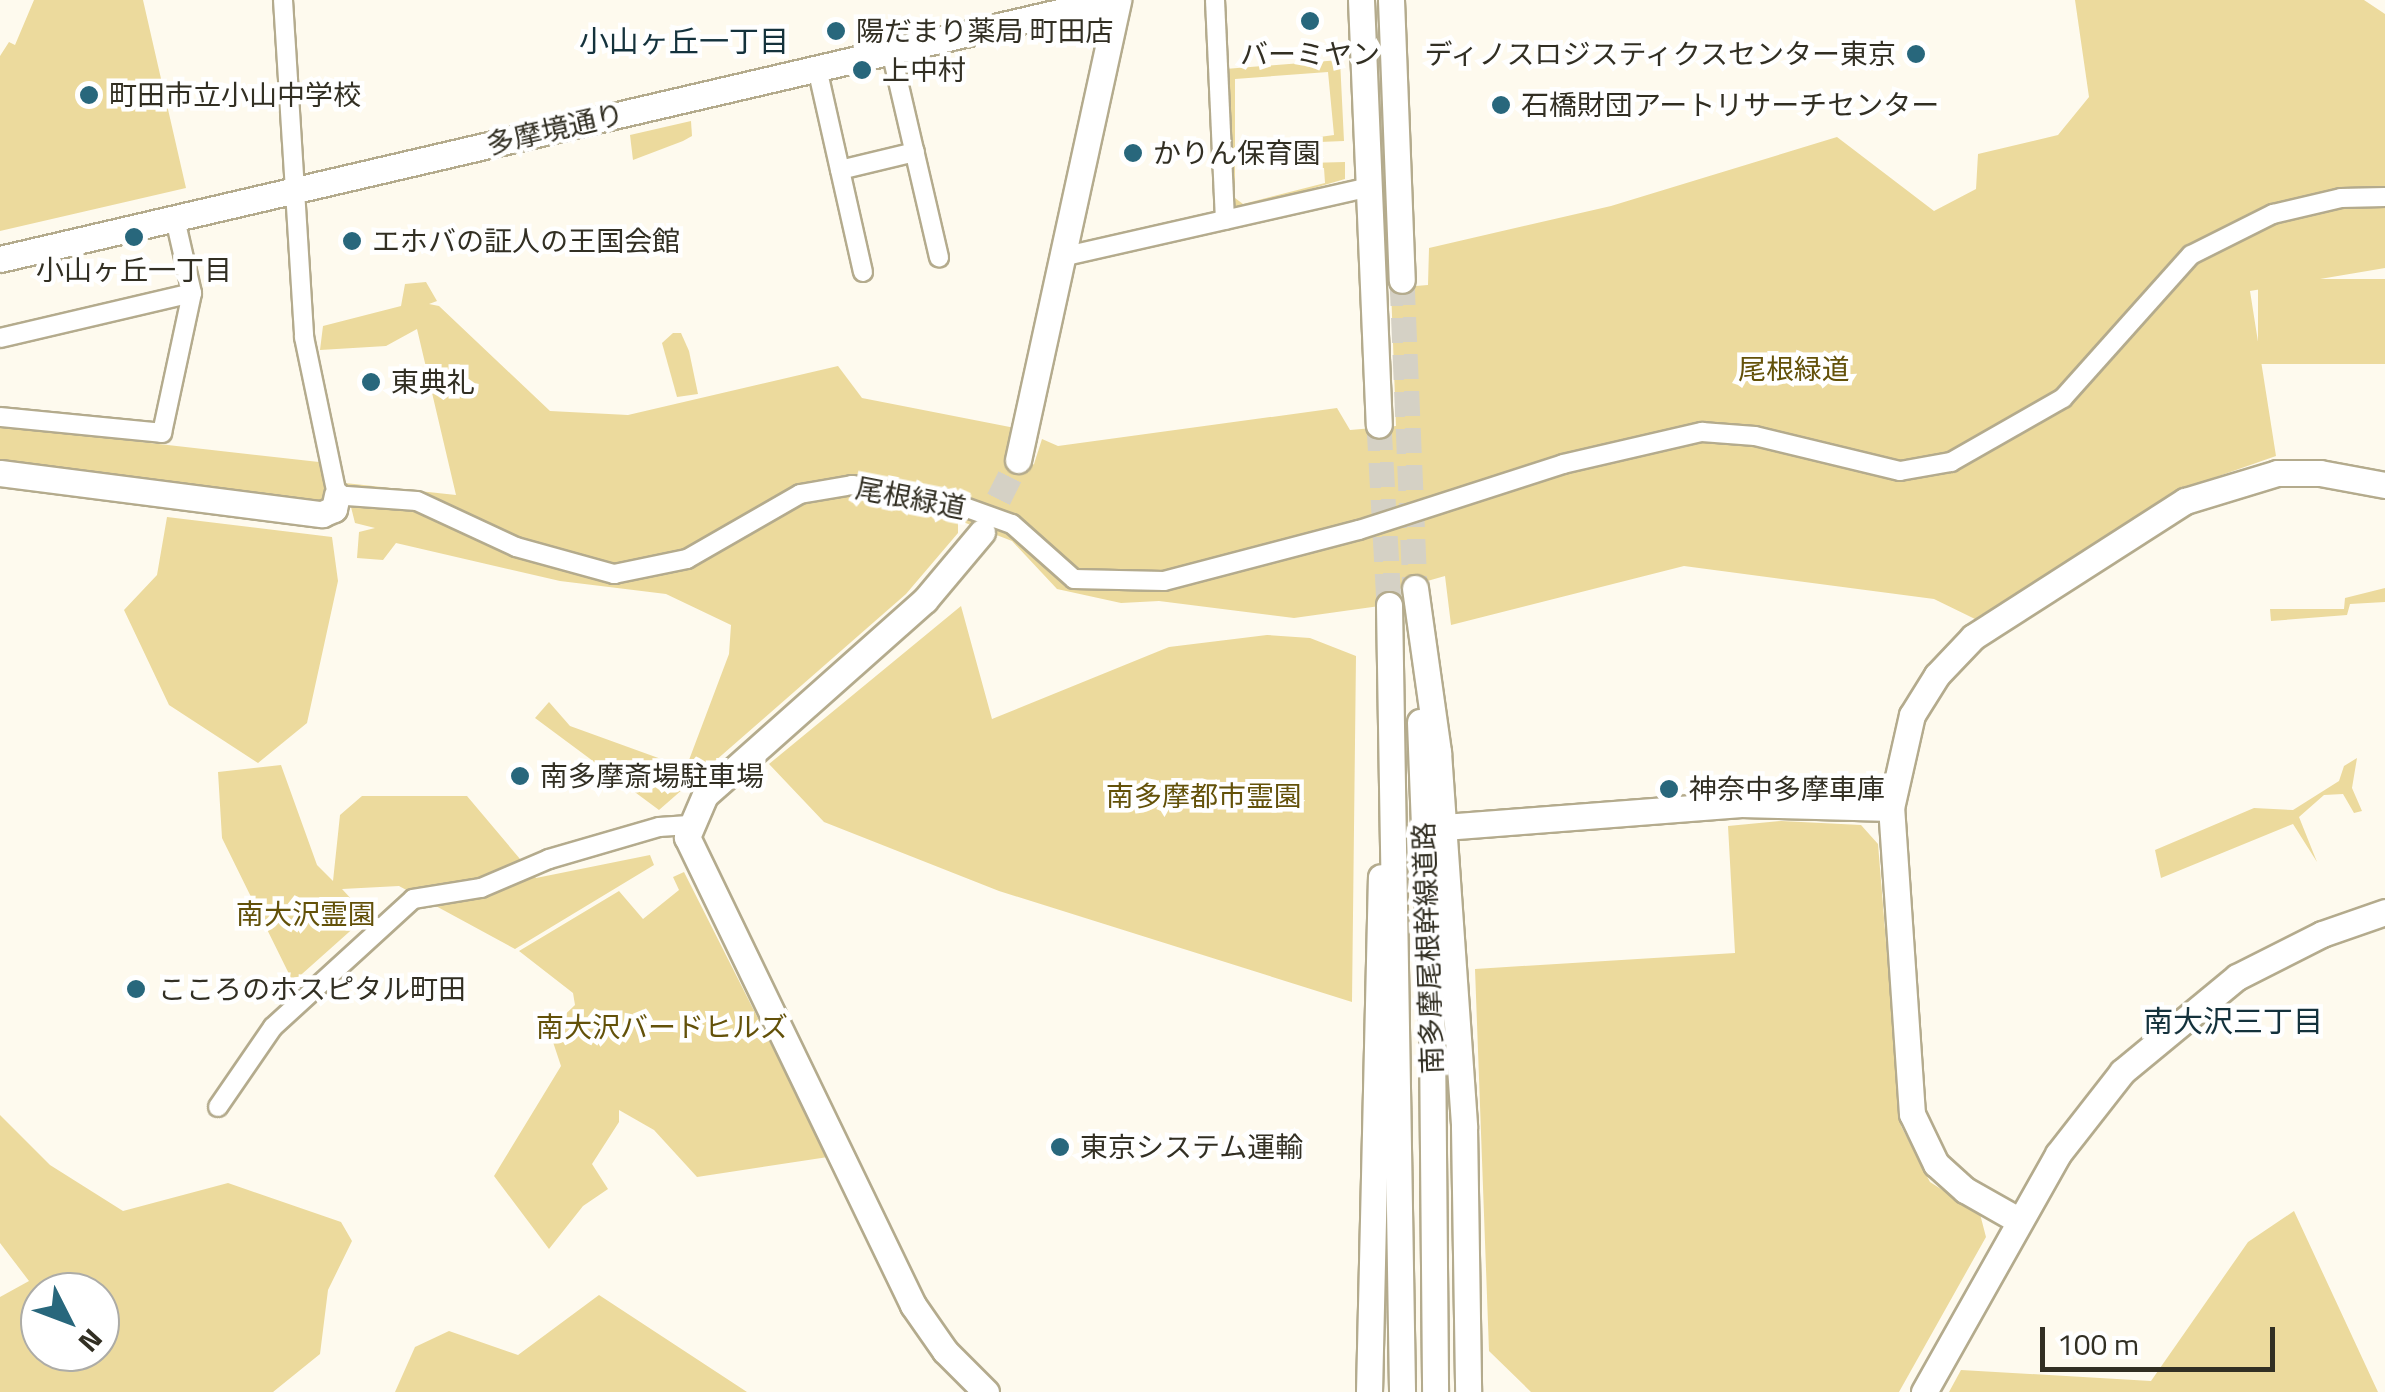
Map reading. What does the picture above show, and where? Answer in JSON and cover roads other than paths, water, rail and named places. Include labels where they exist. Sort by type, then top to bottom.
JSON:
[{"type":"street","points":[[0,473],[318,513],[334,509],[342,495],[304,337],[283,0]]},
{"type":"street","name":"多摩境通り","points":[[0,260],[1110,0]]},
{"type":"street","points":[[1018,460],[1066,256],[1118,0]]},
{"type":"street","points":[[1215,0],[1225,220]]},
{"type":"street","points":[[1361,0],[1378,425]]},
{"type":"street","points":[[1390,0],[1402,280]]},
{"type":"street","points":[[892,51],[915,152],[925,239],[939,257]]},
{"type":"street","points":[[817,68],[840,170],[867,259]]},
{"type":"street","points":[[840,170],[915,152]]},
{"type":"street","points":[[1066,256],[1369,188]]},
{"type":"street","name":"尾根緑道","points":[[342,495],[417,501],[516,547],[614,574],[687,560],[800,494],[852,485],[942,499],[1012,524],[1074,579],[1164,581],[1359,530],[1563,464],[1702,432],[1755,436],[1900,471],[1951,462],[2064,398],[2191,255],[2272,214],[2341,198],[2385,197]]},
{"type":"street","points":[[0,417],[157,437],[192,293],[175,219]]},
{"type":"street","points":[[0,338],[192,293]]},
{"type":"street","points":[[2018,1220],[1966,1190],[1936,1164],[1912,1114],[1890,808],[1899,752],[1922,697],[1952,657],[1995,622],[2208,491],[2290,472],[2385,485]]},
{"type":"street","points":[[982,532],[926,600],[706,795],[689,825],[698,868],[907,1292],[944,1350],[986,1392]]},
{"type":"street","name":"南多摩尾根幹線道路","points":[[1435,1392],[1432,1038],[1415,588],[1444,827]]},
{"type":"street","name":"南多摩尾根幹線道路","points":[[1389,605],[1402,1392]]},
{"type":"street","points":[[1369,1392],[1373,1080],[1390,668]]},
{"type":"street","points":[[1468,1392],[1464,1127],[1444,827],[1742,804],[1890,808]]},
{"type":"street","points":[[218,1106],[274,1027],[413,900],[482,888],[549,859],[659,827],[689,825]]},
{"type":"street","points":[[1924,1392],[2018,1220],[2093,1104],[2166,1030],[2237,977],[2322,934],[2385,912]]},
{"type":"tunnel","points":[[1402,280],[1415,588]]},
{"type":"tunnel","points":[[1379,425],[1389,605]]},
{"type":"tunnel","points":[[982,532],[1018,460]]},
{"type":"place","name":"バーミヤン","points":[[1310,21]]},
{"type":"place","name":"陽だまり薬局 町田店","points":[[836,31]]},
{"type":"place","name":"ディノスロジスティクスセンター東京","points":[[1916,54]]},
{"type":"place","name":"上中村","points":[[862,70]]},
{"type":"place","name":"町田市立小山中学校","points":[[89,95]]},
{"type":"place","name":"石橋財団アートリサーチセンター","points":[[1501,105]]},
{"type":"place","name":"かりん保育園","points":[[1133,153]]},
{"type":"place","name":"小山ヶ丘一丁目","points":[[134,237]]},
{"type":"place","name":"エホバの証人の王国会館","points":[[352,241]]},
{"type":"place","name":"東典礼","points":[[371,382]]},
{"type":"place","name":"南多摩斎場駐車場","points":[[520,776]]},
{"type":"place","name":"神奈中多摩車庫","points":[[1669,789]]},
{"type":"place","name":"こころのホスピタル町田","points":[[136,989]]},
{"type":"place","name":"東京システム運輸","points":[[1060,1147]]},
{"type":"district","name":"小山ヶ丘一丁目","points":[[684,41]]},
{"type":"district","name":"南大沢三丁目","points":[[2233,1021]]},
{"type":"park label","name":"南多摩都市霊園","points":[[1204,796]]},
{"type":"park label","name":"南大沢霊園","points":[[306,914]]},
{"type":"park label","name":"南大沢バードヒルズ","points":[[662,1027]]}]
